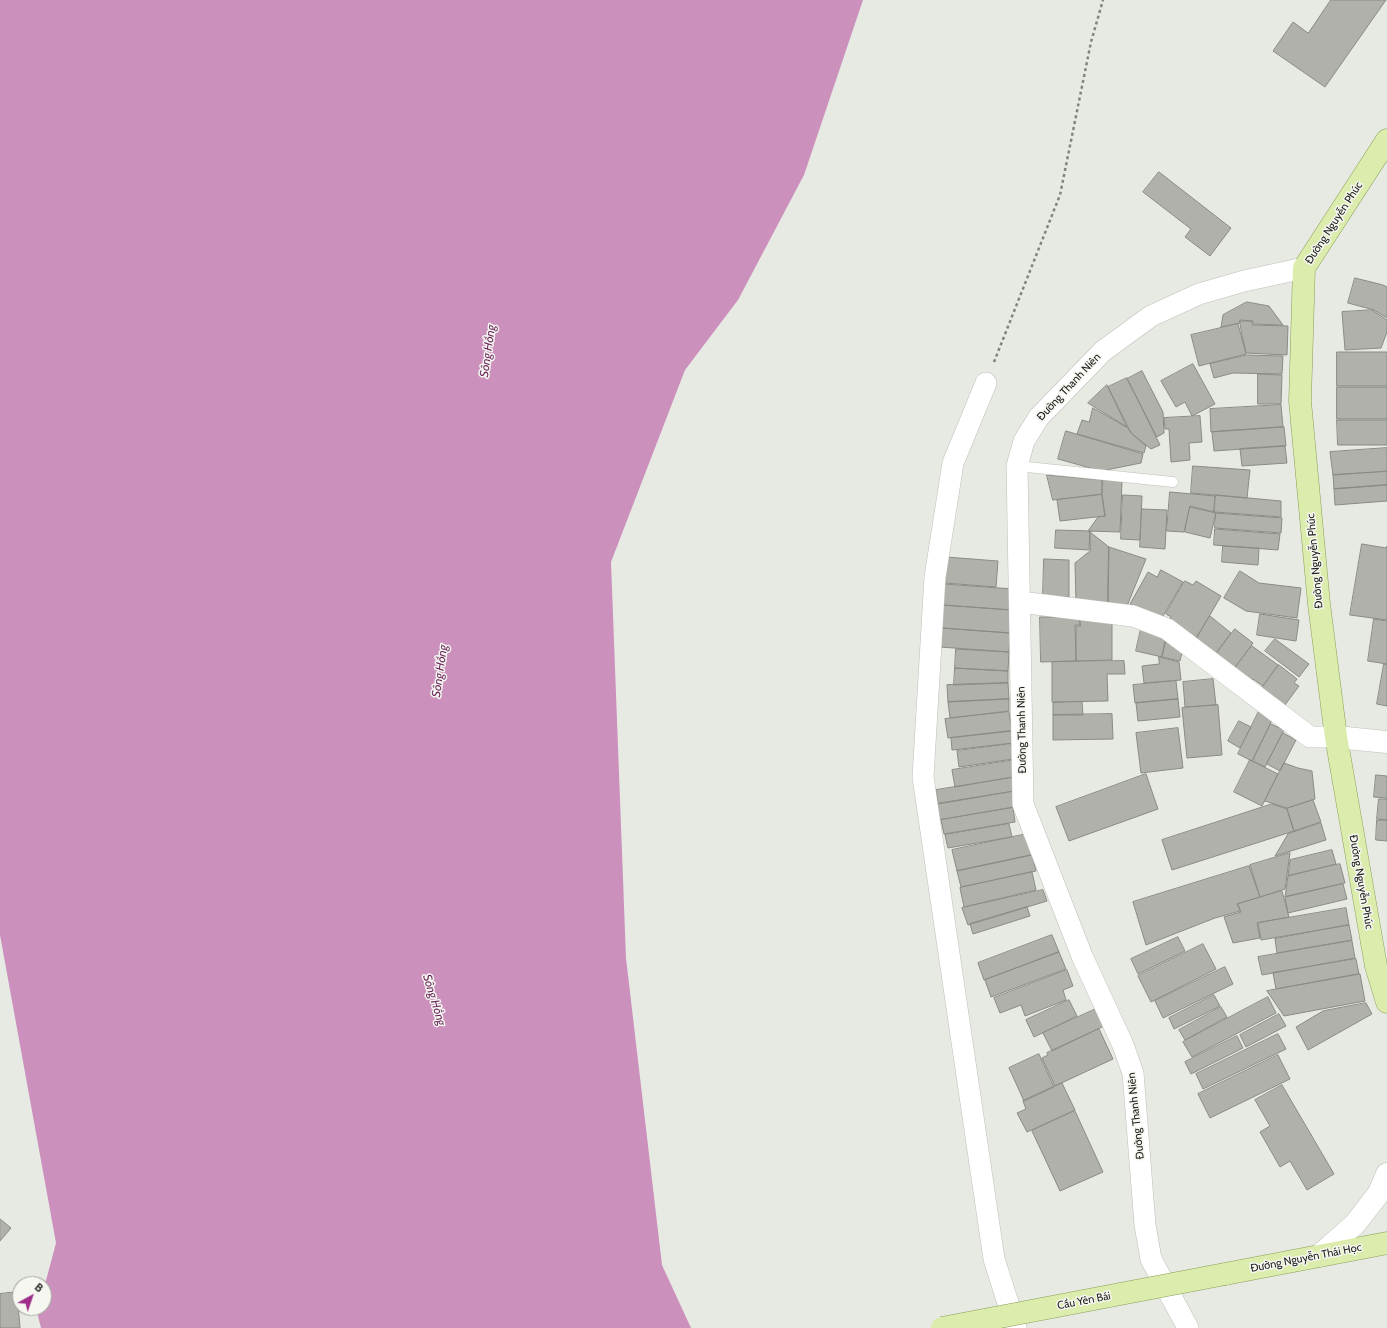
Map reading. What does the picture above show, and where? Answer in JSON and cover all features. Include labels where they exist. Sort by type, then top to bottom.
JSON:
[{"type":"main road","name":"Đường Nguyễn Phúc","points":[[1387,140],[1304,268],[1300,401],[1319,604],[1336,737],[1387,1002]]},
{"type":"main road","points":[[1336,737],[1387,742]]},
{"type":"main road","points":[[1319,1256],[1355,1224],[1379,1193],[1387,1174]]},
{"type":"main road","name":"Đường Nguyễn Thái Học","points":[[1225,1274],[1387,1243]]},
{"type":"main road","name":"Cầu Yên Bái","points":[[942,1328],[1225,1274]]},
{"type":"street","name":"Đường Thanh Niên","points":[[1188,1328],[1151,1259],[1145,1225],[1133,1073],[1123,1045],[1082,956],[1024,804],[1017,466],[1024,441],[1039,417],[1103,351],[1151,316],[1199,294],[1244,281],[1304,268]]},
{"type":"street","points":[[986,382],[953,463],[935,577],[923,777],[994,1259],[1016,1328]]},
{"type":"street","points":[[1020,602],[1133,616],[1167,630],[1310,737],[1336,737]]},
{"type":"lane","points":[[1017,466],[1173,482]]},
{"type":"path","points":[[986,382],[1060,195],[1091,42],[1103,0]]},
{"type":"water","name":"Sông Hồng","points":[[0,0],[863,0],[804,175],[738,300],[685,370],[611,562],[626,958],[662,1265],[691,1328],[41,1328],[38,1316],[52,1316],[52,1276],[47,1276],[56,1243],[0,935]]},
{"type":"building","points":[[1331,0],[1386,0],[1325,87],[1273,51],[1293,22],[1308,33]]},
{"type":"building","points":[[1159,172],[1231,228],[1210,256],[1185,237],[1191,229],[1143,192]]},
{"type":"building","points":[[1355,278],[1387,287],[1387,318],[1374,310],[1348,303]]},
{"type":"building","points":[[1247,302],[1269,306],[1283,325],[1253,324],[1253,321],[1240,320],[1240,323],[1221,327],[1223,315]]},
{"type":"building","points":[[1372,310],[1387,320],[1387,332],[1381,348],[1345,350],[1342,312]]},
{"type":"building","points":[[1240,321],[1252,321],[1252,325],[1288,326],[1287,355],[1246,353]]},
{"type":"building","points":[[1238,324],[1246,354],[1199,366],[1191,335]]},
{"type":"building","points":[[1337,352],[1387,352],[1387,386],[1337,386]]},
{"type":"building","points":[[1247,355],[1283,356],[1282,374],[1233,373],[1214,378],[1210,364]]},
{"type":"building","points":[[1193,364],[1215,404],[1192,416],[1185,402],[1176,407],[1161,381]]},
{"type":"building","points":[[1142,371],[1163,412],[1164,433],[1157,437],[1127,379]]},
{"type":"building","points":[[1258,374],[1282,375],[1281,404],[1258,404]]},
{"type":"building","points":[[1127,378],[1160,445],[1151,449],[1131,433],[1108,387]]},
{"type":"building","points":[[1107,385],[1127,427],[1088,403]]},
{"type":"building","points":[[1337,387],[1387,387],[1387,419],[1337,419]]},
{"type":"building","points":[[1281,405],[1283,427],[1211,432],[1210,409]]},
{"type":"building","points":[[1093,408],[1128,428],[1131,433],[1146,446],[1144,453],[1077,434],[1082,420],[1089,422]]},
{"type":"building","points":[[1200,416],[1202,442],[1189,443],[1190,460],[1171,462],[1169,429],[1165,429],[1164,418]]},
{"type":"building","points":[[1337,420],[1387,420],[1387,445],[1338,445]]},
{"type":"building","points":[[1284,427],[1286,446],[1214,451],[1212,432]]},
{"type":"building","points":[[1066,431],[1143,454],[1141,463],[1101,471],[1058,459]]},
{"type":"building","points":[[1285,446],[1287,463],[1242,466],[1240,449]]},
{"type":"building","points":[[1387,448],[1387,471],[1333,475],[1330,452]]},
{"type":"building","points":[[1193,466],[1250,470],[1247,498],[1191,493]]},
{"type":"building","points":[[1387,472],[1387,485],[1334,489],[1333,475]]},
{"type":"building","points":[[1047,475],[1102,480],[1102,494],[1053,500]]},
{"type":"building","points":[[1103,480],[1122,481],[1120,532],[1088,531],[1098,517],[1105,516],[1102,495]]},
{"type":"building","points":[[1387,485],[1387,501],[1335,505],[1334,489]]},
{"type":"building","points":[[1170,492],[1215,496],[1214,512],[1190,506],[1184,532],[1167,531]]},
{"type":"building","points":[[1102,495],[1105,516],[1060,521],[1057,500]]},
{"type":"building","points":[[1123,495],[1142,496],[1140,540],[1121,539]]},
{"type":"building","points":[[1216,495],[1281,501],[1281,517],[1214,512]]},
{"type":"building","points":[[1190,507],[1216,513],[1210,538],[1185,532]]},
{"type":"building","points":[[1142,509],[1167,510],[1165,549],[1140,547]]},
{"type":"building","points":[[1216,513],[1282,518],[1281,533],[1215,528]]},
{"type":"building","points":[[1215,529],[1280,534],[1278,550],[1214,545]]},
{"type":"building","points":[[1056,530],[1090,531],[1089,550],[1055,548]]},
{"type":"building","points":[[1090,532],[1109,547],[1108,602],[1076,601],[1075,563],[1090,551]]},
{"type":"building","points":[[1362,544],[1386,548],[1387,546],[1387,620],[1350,615]]},
{"type":"building","points":[[1223,546],[1259,548],[1258,565],[1222,562]]},
{"type":"building","points":[[1109,547],[1146,559],[1127,606],[1108,602]]},
{"type":"building","points":[[946,557],[998,561],[996,587],[945,583]]},
{"type":"building","points":[[1044,559],[1069,560],[1069,597],[1043,596]]},
{"type":"building","points":[[1161,570],[1183,582],[1160,621],[1130,604],[1148,572],[1157,577]]},
{"type":"building","points":[[1240,571],[1259,583],[1301,588],[1297,618],[1246,611],[1224,598]]},
{"type":"building","points":[[1185,581],[1193,585],[1196,581],[1221,596],[1196,639],[1169,621],[1171,617],[1166,614]]},
{"type":"building","points":[[944,584],[1013,589],[1012,610],[943,605]]},
{"type":"building","points":[[943,605],[1011,610],[1010,633],[941,628]]},
{"type":"building","points":[[1260,614],[1299,620],[1296,641],[1257,635]]},
{"type":"building","points":[[1210,616],[1231,633],[1215,654],[1196,639]]},
{"type":"building","points":[[1040,617],[1079,617],[1080,625],[1075,625],[1076,661],[1041,662]]},
{"type":"building","points":[[1080,618],[1112,623],[1112,660],[1076,661],[1076,626],[1080,626]]},
{"type":"building","points":[[1374,619],[1387,621],[1387,664],[1368,661]]},
{"type":"building","points":[[942,628],[1010,633],[1009,652],[940,647]]},
{"type":"building","points":[[1141,629],[1167,635],[1162,657],[1136,651]]},
{"type":"building","points":[[1235,629],[1253,643],[1231,673],[1213,659]]},
{"type":"building","points":[[1166,639],[1184,643],[1180,661],[1162,657]]},
{"type":"building","points":[[1275,639],[1309,664],[1299,677],[1265,651]]},
{"type":"building","points":[[1252,646],[1278,665],[1263,686],[1253,679],[1249,685],[1232,672]]},
{"type":"building","points":[[956,649],[1009,652],[1008,671],[955,668]]},
{"type":"building","points":[[1159,657],[1179,662],[1181,680],[1144,683],[1142,666],[1159,664]]},
{"type":"building","points":[[1124,661],[1125,674],[1107,674],[1108,701],[1052,702],[1052,662]]},
{"type":"building","points":[[1384,664],[1387,665],[1387,706],[1377,704]]},
{"type":"building","points":[[1279,665],[1297,679],[1294,683],[1299,686],[1282,709],[1259,692]]},
{"type":"building","points":[[955,668],[1008,671],[1008,683],[954,685]]},
{"type":"building","points":[[1213,679],[1216,705],[1185,707],[1183,682]]},
{"type":"building","points":[[1176,681],[1178,699],[1135,703],[1133,685]]},
{"type":"building","points":[[1008,683],[1009,699],[948,702],[947,685]]},
{"type":"building","points":[[1009,699],[1009,711],[950,718],[948,702]]},
{"type":"building","points":[[1178,699],[1180,717],[1138,721],[1136,703]]},
{"type":"building","points":[[1082,702],[1083,715],[1053,715],[1053,703]]},
{"type":"building","points":[[1218,705],[1222,755],[1187,758],[1182,708]]},
{"type":"building","points":[[1259,711],[1273,718],[1252,761],[1238,754]]},
{"type":"building","points":[[1009,712],[1012,731],[948,738],[945,719]]},
{"type":"building","points":[[1112,714],[1113,739],[1053,740],[1053,715]]},
{"type":"building","points":[[1239,721],[1251,727],[1240,748],[1228,741]]},
{"type":"building","points":[[1271,724],[1284,730],[1265,767],[1253,761]]},
{"type":"building","points":[[1178,728],[1183,768],[1141,773],[1136,733]]},
{"type":"building","points":[[1011,731],[1013,743],[952,750],[951,738]]},
{"type":"building","points":[[1283,733],[1296,740],[1280,771],[1267,764]]},
{"type":"building","points":[[1011,744],[1013,759],[959,767],[957,751]]},
{"type":"building","points":[[1015,760],[1018,776],[955,787],[952,770]]},
{"type":"building","points":[[1250,760],[1278,774],[1262,806],[1234,792]]},
{"type":"building","points":[[1284,763],[1312,771],[1315,799],[1287,808],[1265,801]]},
{"type":"building","points":[[1146,774],[1158,809],[1069,841],[1056,807]]},
{"type":"building","points":[[1376,775],[1387,776],[1387,798],[1374,797]]},
{"type":"building","points":[[1018,777],[1020,790],[938,804],[936,790]]},
{"type":"building","points":[[1017,791],[1019,806],[938,820],[936,804]]},
{"type":"building","points":[[1379,799],[1387,799],[1387,820],[1377,819]]},
{"type":"building","points":[[1313,800],[1321,822],[1294,831],[1287,809]]},
{"type":"building","points":[[1272,804],[1287,809],[1294,831],[1172,870],[1162,840]]},
{"type":"building","points":[[1013,808],[1015,822],[944,834],[941,820]]},
{"type":"building","points":[[1377,820],[1387,820],[1387,841],[1376,840]]},
{"type":"building","points":[[1321,823],[1326,840],[1275,856],[1288,834]]},
{"type":"building","points":[[1009,824],[1012,837],[948,848],[945,835]]},
{"type":"building","points":[[1027,834],[1032,855],[957,871],[952,850]]},
{"type":"building","points":[[1332,850],[1336,864],[1288,876],[1290,860]]},
{"type":"building","points":[[1290,853],[1285,889],[1260,897],[1250,865]]},
{"type":"building","points":[[1032,855],[1036,871],[961,887],[957,871]]},
{"type":"building","points":[[1340,864],[1345,883],[1285,897],[1288,876]]},
{"type":"building","points":[[1249,866],[1260,897],[1237,904],[1240,911],[1215,918],[1146,945],[1133,902]]},
{"type":"building","points":[[1032,872],[1036,890],[964,907],[960,888]]},
{"type":"building","points":[[1343,884],[1347,899],[1288,913],[1285,897]]},
{"type":"building","points":[[1043,890],[1047,901],[968,925],[962,908]]},
{"type":"building","points":[[1282,891],[1289,917],[1257,923],[1260,938],[1233,943],[1224,917],[1241,912],[1238,904]]},
{"type":"building","points":[[1027,907],[1030,916],[973,934],[970,924]]},
{"type":"building","points":[[1346,908],[1349,925],[1261,940],[1258,923]]},
{"type":"building","points":[[1349,925],[1352,940],[1277,953],[1275,939]]},
{"type":"building","points":[[1052,935],[1059,952],[984,980],[978,963]]},
{"type":"building","points":[[1178,937],[1185,951],[1138,974],[1131,959]]},
{"type":"building","points":[[1352,941],[1355,958],[1262,975],[1258,957]]},
{"type":"building","points":[[1203,944],[1216,969],[1151,1002],[1138,976]]},
{"type":"building","points":[[1059,952],[1066,969],[991,997],[985,980]]},
{"type":"building","points":[[1356,959],[1359,974],[1276,989],[1273,973]]},
{"type":"building","points":[[1225,967],[1233,984],[1163,1018],[1155,1001]]},
{"type":"building","points":[[1067,970],[1073,986],[1063,990],[1066,1000],[1025,1016],[1021,1005],[1000,1013],[994,998]]},
{"type":"building","points":[[1360,974],[1365,1001],[1284,1016],[1267,991]]},
{"type":"building","points":[[1214,995],[1220,1006],[1174,1029],[1169,1018]]},
{"type":"building","points":[[1268,997],[1276,1013],[1192,1057],[1183,1042]]},
{"type":"building","points":[[1069,1000],[1077,1016],[1034,1037],[1026,1020]]},
{"type":"building","points":[[1366,1003],[1372,1014],[1308,1050],[1296,1027],[1323,1011]]},
{"type":"building","points":[[1221,1007],[1227,1017],[1185,1040],[1179,1030]]},
{"type":"building","points":[[1096,1009],[1104,1026],[1052,1051],[1043,1033]]},
{"type":"building","points":[[1279,1014],[1286,1026],[1246,1047],[1240,1035]]},
{"type":"building","points":[[1099,1029],[1113,1059],[1055,1086],[1042,1058],[1048,1055],[1047,1053]]},
{"type":"building","points":[[1278,1034],[1286,1049],[1203,1089],[1196,1074]]},
{"type":"building","points":[[1237,1036],[1243,1048],[1191,1074],[1185,1062]]},
{"type":"building","points":[[1039,1054],[1054,1087],[1024,1101],[1009,1068]]},
{"type":"building","points":[[1278,1055],[1290,1079],[1210,1118],[1198,1094]]},
{"type":"building","points":[[1062,1083],[1075,1110],[1027,1132],[1017,1113],[1026,1109],[1023,1101]]},
{"type":"building","points":[[1282,1085],[1334,1174],[1307,1190],[1290,1161],[1280,1167],[1260,1132],[1270,1126],[1255,1100]]},
{"type":"building","points":[[1075,1111],[1103,1172],[1060,1191],[1032,1131]]},
{"type":"building","points":[[0,1219],[11,1228],[0,1241]]},
{"type":"building","points":[[12,1293],[12,1316],[19,1316],[20,1328],[0,1328],[0,1294]]}]
